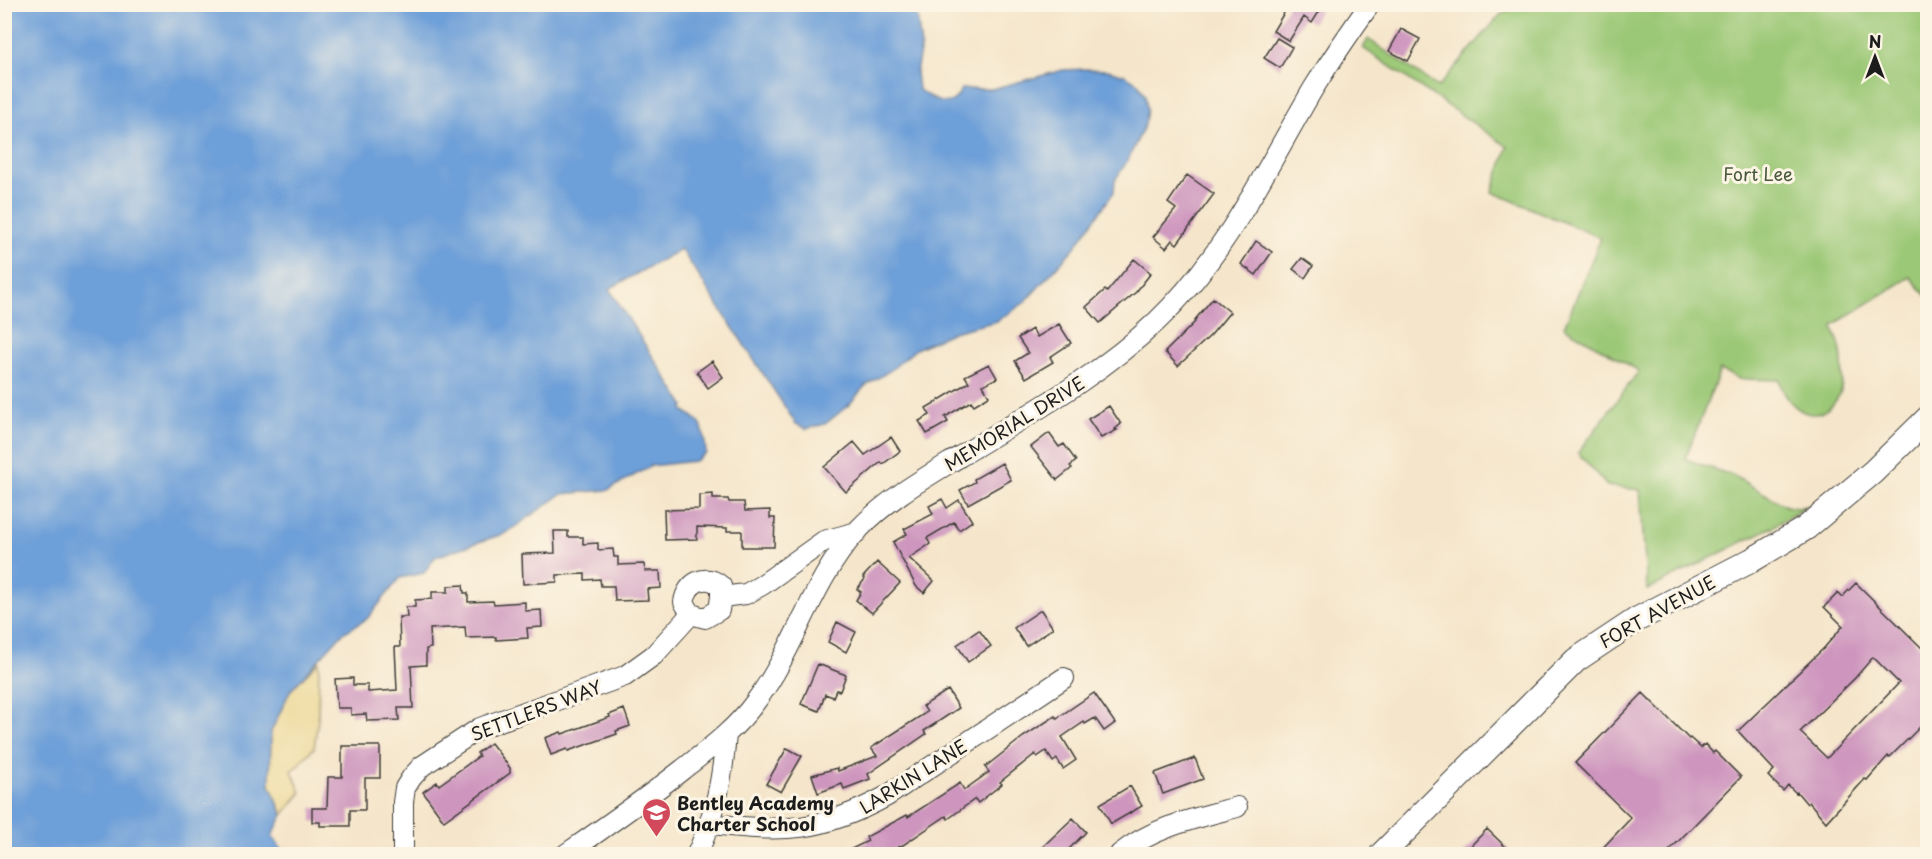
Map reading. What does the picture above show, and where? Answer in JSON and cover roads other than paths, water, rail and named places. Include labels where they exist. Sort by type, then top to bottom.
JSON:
[{"type":"street","name":"MEMORIAL DRIVE","points":[[566,855],[657,790],[726,735],[757,700],[772,677],[839,554],[878,511],[900,494],[1104,366],[1182,296],[1226,240],[1329,62],[1370,4]]},
{"type":"street","name":"FORT AVENUE","points":[[1382,855],[1576,660],[1636,620],[1752,560],[1806,528],[1873,472],[1928,418]]},
{"type":"street","points":[[721,597],[746,594],[824,541],[857,532]]},
{"type":"street","points":[[701,580],[715,580],[721,586],[721,597],[719,610],[705,618],[691,614],[684,602],[685,595],[692,584],[701,580]]},
{"type":"street","name":"SETTLERS WAY","points":[[403,855],[405,788],[422,766],[480,728],[625,676],[654,655],[691,614]]},
{"type":"street","name":"LARKIN LANE","points":[[711,824],[779,830],[805,828],[859,811],[887,796],[1064,678]]},
{"type":"street","points":[[697,855],[711,824],[723,769],[726,735]]},
{"type":"street","points":[[1120,855],[1163,830],[1185,821],[1237,807]]},
{"type":"water","points":[[5,4],[900,5],[917,15],[921,47],[916,72],[918,89],[936,100],[953,101],[961,89],[992,89],[1063,70],[1086,69],[1108,70],[1125,75],[1138,83],[1145,95],[1147,109],[1145,124],[1128,160],[1115,180],[1114,192],[1075,247],[1024,303],[997,321],[953,332],[916,349],[891,370],[865,386],[849,405],[825,424],[806,429],[796,424],[681,249],[609,289],[684,405],[683,410],[700,423],[706,453],[695,461],[651,466],[608,490],[562,494],[506,533],[435,557],[424,573],[400,578],[367,619],[343,633],[290,691],[271,732],[270,785],[283,815],[272,836],[285,854],[5,854]]},
{"type":"place","name":"Bentley Academy Charter School","points":[[656,838]]},
{"type":"park label","name":"Fort Lee","points":[[1758,173]]}]
